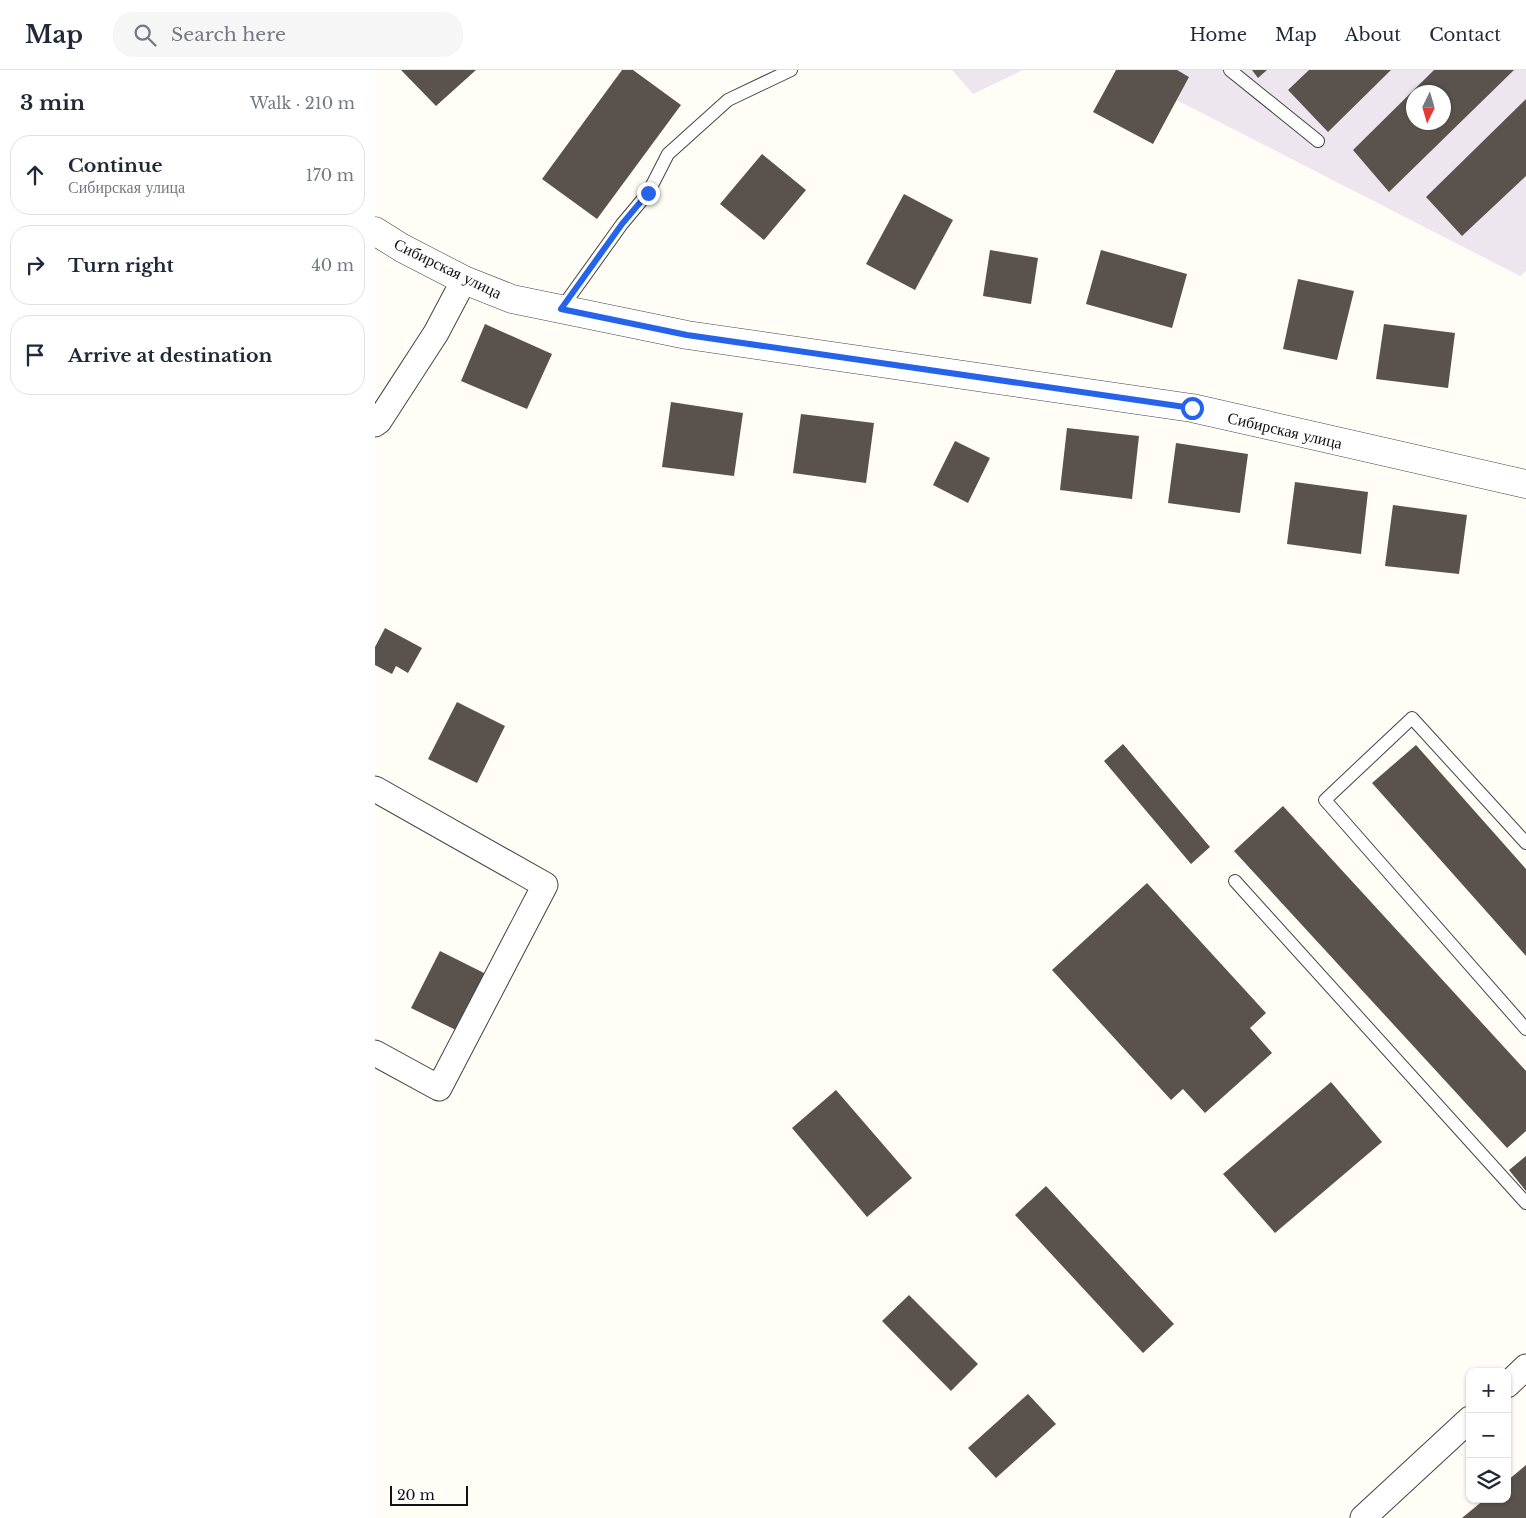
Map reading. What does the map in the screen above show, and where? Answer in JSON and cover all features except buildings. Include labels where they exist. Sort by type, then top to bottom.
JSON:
[{"type":"street","name":"Сибирская улица","points":[[375,230],[402,248],[464,280],[512,299],[687,335],[1192,408],[1526,484]]},
{"type":"street","points":[[375,424],[379,421],[436,333],[464,280]]},
{"type":"street","points":[[375,790],[545,885],[439,1088],[375,1053]]},
{"type":"street","points":[[1511,1381],[1526,1367]]},
{"type":"street","points":[[1363,1518],[1466,1423]]},
{"type":"lane","points":[[561,309],[622,224],[648,193],[669,154],[728,100],[791,70]]},
{"type":"lane","points":[[1230,70],[1318,141]]},
{"type":"lane","points":[[1526,844],[1412,718],[1325,800],[1526,1029]]},
{"type":"lane","points":[[1235,881],[1526,1203]]},
{"type":"shaded area","points":[[952,70],[1023,70],[973,94]]},
{"type":"shaded area","points":[[1118,70],[1526,70],[1526,271],[1520,276]]},
{"type":"route","points":[[648,193],[622,224],[561,309],[687,335],[1192,408]]}]
